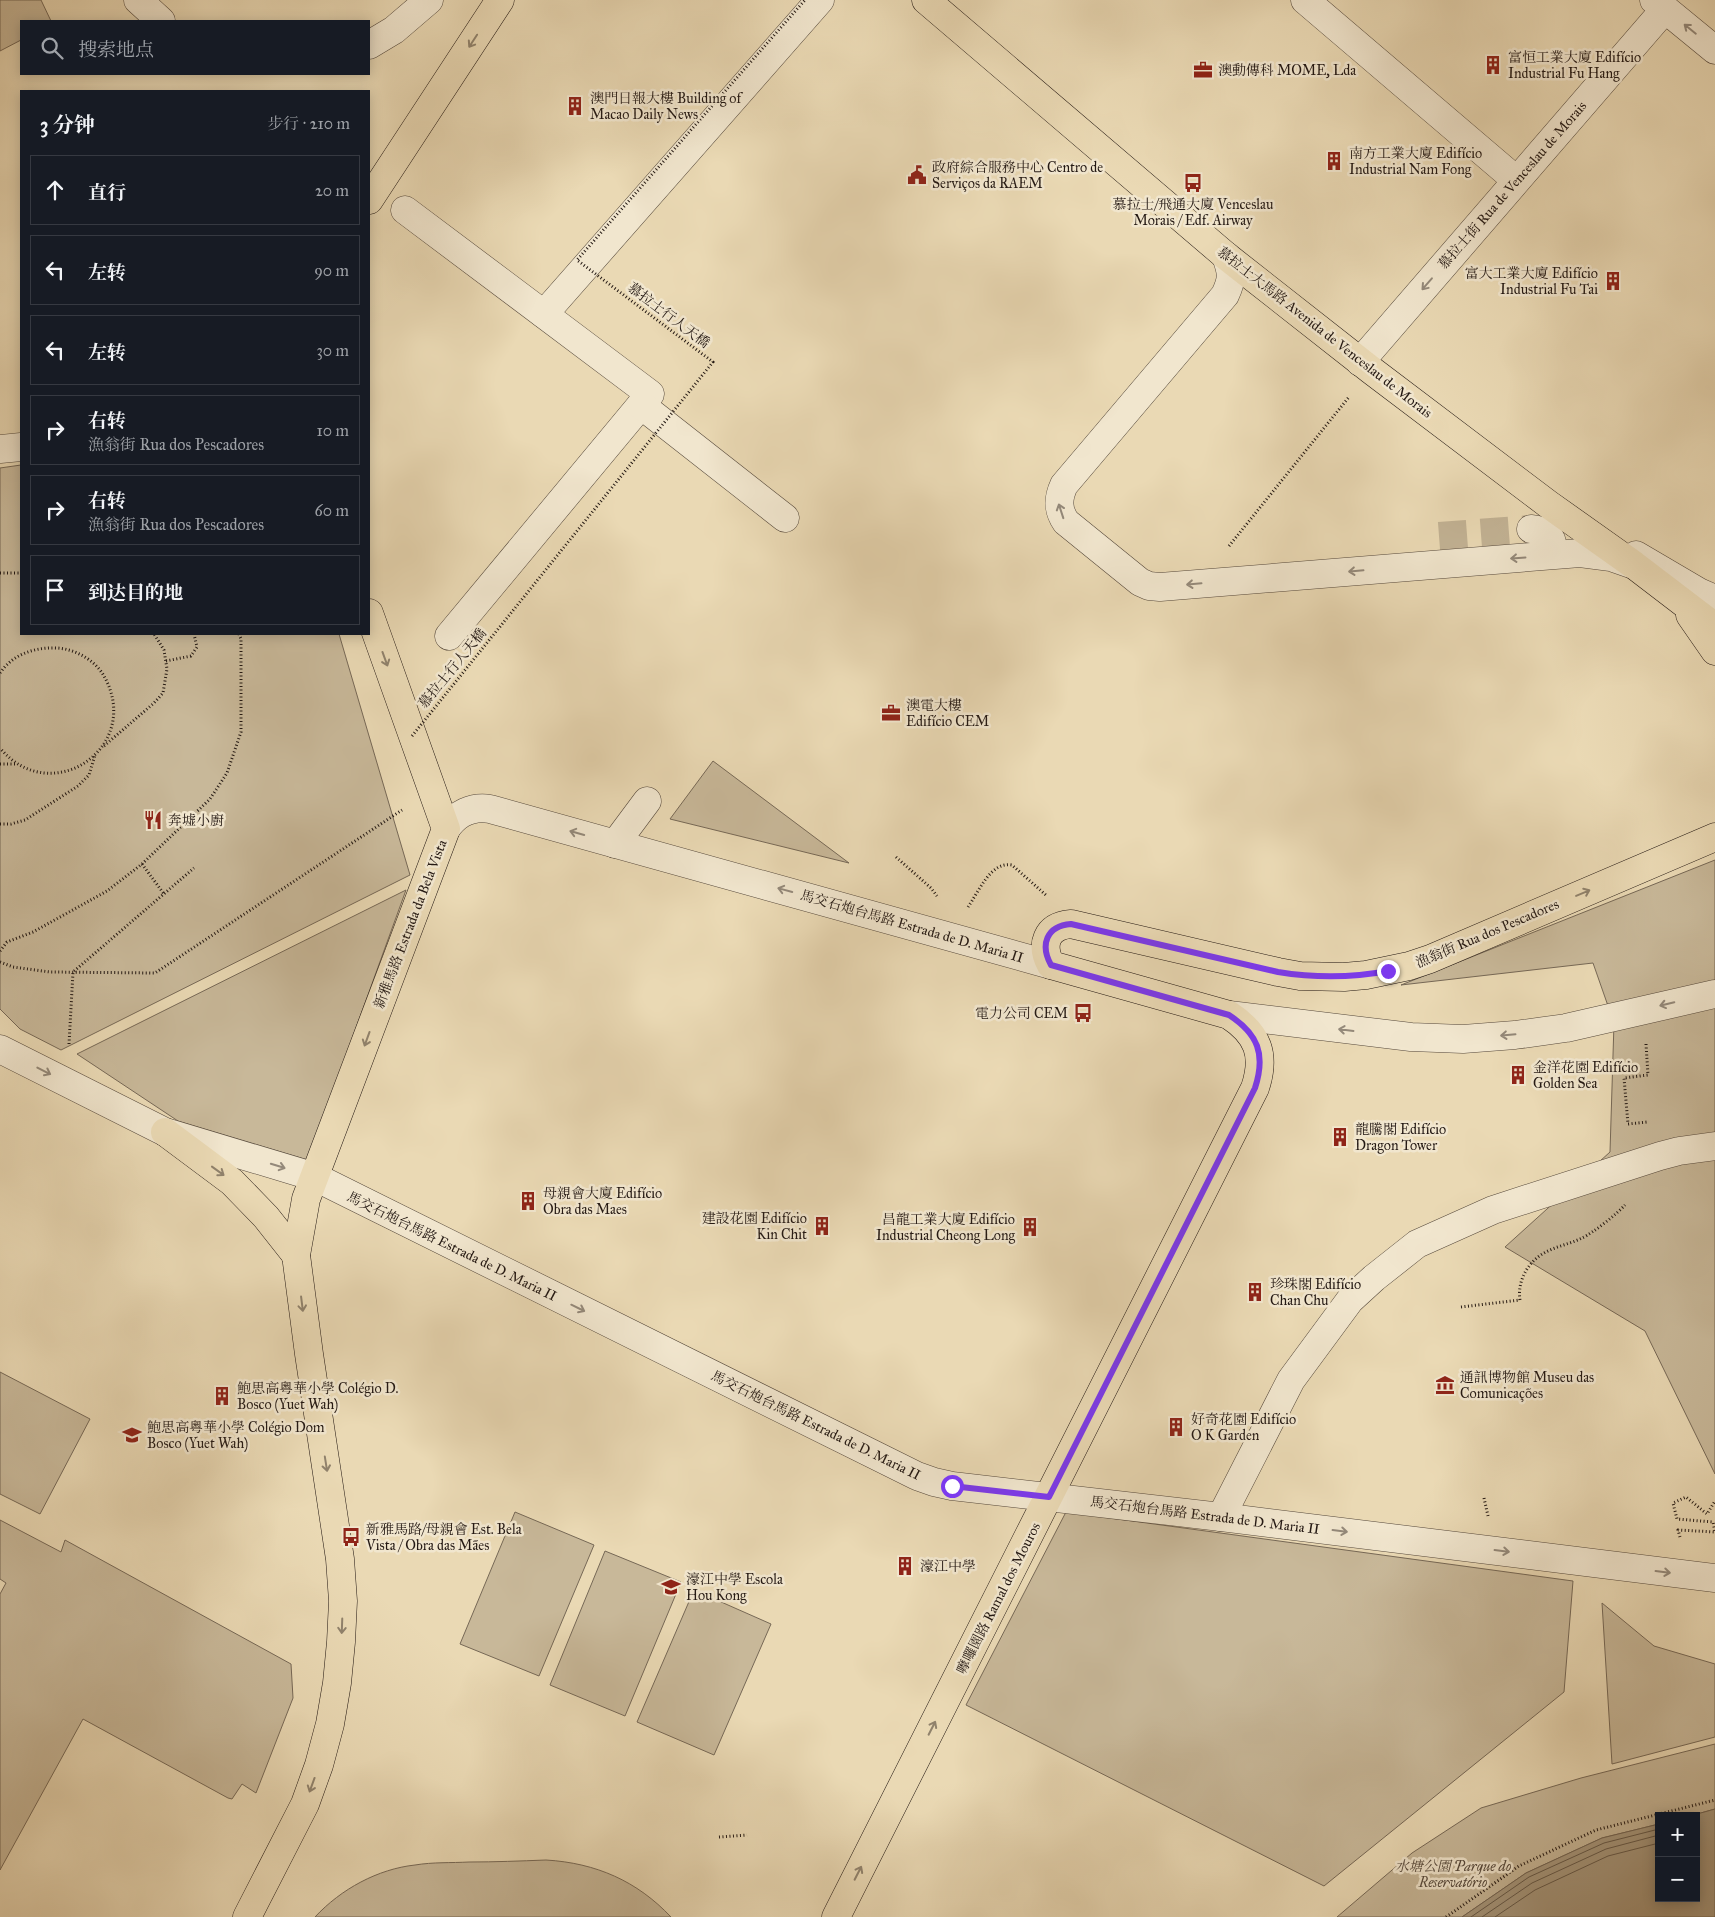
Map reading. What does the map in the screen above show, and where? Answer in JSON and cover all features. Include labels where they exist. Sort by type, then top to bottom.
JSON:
[{"type":"main road","points":[[370,198],[500,0]]},
{"type":"main road","name":"慕拉士大馬路 Avenida de Venceslau de Morais","points":[[926,0],[1226,256],[1366,366],[1548,504],[1634,565],[1715,627]]},
{"type":"main road","points":[[1679,600],[1715,651]]},
{"type":"main road","name":"新雅馬路 Estrada da Bela Vista","points":[[296,1255],[306,1199],[446,829],[370,616]]},
{"type":"main road","name":"漁翁街 Rua dos Pescadores","points":[[1051,965],[1046,956],[1045,948],[1050,933],[1063,924],[1278,972],[1321,977],[1366,975],[1409,966],[1430,959],[1708,842]]},
{"type":"main road","name":"馬交石炮台馬路 Estrada de D. Maria II","points":[[1051,965],[1229,1015]]},
{"type":"main road","name":"嚤囉園路 Ramal dos Mouros","points":[[836,1917],[1255,1088],[1260,1072],[1260,1054],[1254,1038],[1243,1024],[1229,1015]]},
{"type":"main road","points":[[165,1132],[232,1182],[266,1217],[296,1255],[340,1559],[343,1601],[341,1642],[333,1708],[319,1764],[305,1804],[247,1917]]},
{"type":"street","points":[[138,0],[160,20]]},
{"type":"street","points":[[370,44],[394,30],[429,0]]},
{"type":"street","points":[[544,314],[820,0]]},
{"type":"street","points":[[1305,0],[1516,180]]},
{"type":"street","points":[[1660,4],[1715,50]]},
{"type":"street","name":"慕拉士街 Rua de Venceslau de Morais","points":[[1366,366],[1660,4]]},
{"type":"street","points":[[405,210],[650,394],[449,636]]},
{"type":"street","points":[[1226,256],[1231,270],[1232,282],[1225,295],[1060,492],[1058,502],[1062,515],[1069,526],[1142,583],[1154,587],[1199,584],[1580,553],[1611,557],[1634,565]]},
{"type":"street","points":[[641,405],[785,518]]},
{"type":"street","points":[[0,449],[20,447]]},
{"type":"street","points":[[1548,504],[1699,592],[1715,599]]},
{"type":"street","points":[[1531,529],[1546,533],[1551,538],[1553,550],[1548,556]]},
{"type":"street","points":[[615,844],[647,801]]},
{"type":"street","name":"馬交石炮台馬路 Estrada de D. Maria II","points":[[446,829],[458,816],[470,810],[483,808],[1051,965]]},
{"type":"street","name":"馬交石炮台馬路 Estrada de D. Maria II","points":[[1229,1015],[1402,1036],[1463,1039],[1566,1028],[1715,994]]},
{"type":"street","name":"馬交石炮台馬路 Estrada de D. Maria II","points":[[0,1049],[165,1132],[315,1177],[917,1476],[934,1482],[952,1486],[1715,1578]]},
{"type":"street","points":[[1221,1517],[1291,1380],[1350,1300],[1417,1244],[1493,1210],[1660,1156],[1679,1151],[1715,1146]]},
{"type":"path","name":"慕拉士行人天橋","points":[[412,736],[713,362],[577,260],[805,0]]},
{"type":"path","points":[[1199,584],[1366,366]]},
{"type":"path","points":[[0,573],[20,574]]},
{"type":"path","points":[[0,748],[9,759],[27,770],[48,774],[69,771],[88,762],[163,693],[166,678],[166,661],[164,650],[155,635]]},
{"type":"path","points":[[166,661],[191,656],[197,647],[194,635]]},
{"type":"path","points":[[0,951],[6,942],[32,932],[107,891],[142,864],[210,799],[227,773],[241,732],[241,639],[239,635]]},
{"type":"path","points":[[0,672],[6,665],[24,653],[44,647],[65,648],[84,656],[100,669],[111,688],[115,708],[112,728],[103,747]]},
{"type":"path","points":[[0,824],[11,824],[25,820],[78,786],[90,775],[96,754]]},
{"type":"path","points":[[0,764],[18,764]]},
{"type":"path","points":[[0,962],[22,968],[50,972],[155,973],[432,791]]},
{"type":"path","points":[[896,857],[931,888],[939,899],[940,934]]},
{"type":"path","points":[[142,864],[164,894]]},
{"type":"path","points":[[940,934],[994,869],[1005,864],[1012,865],[1017,869],[1078,926]]},
{"type":"path","points":[[69,1045],[72,972],[194,868]]},
{"type":"path","points":[[1620,1015],[1623,1043],[1646,1039],[1648,1074],[1624,1078],[1628,1124],[1656,1121],[1660,1156]]},
{"type":"path","points":[[1461,1307],[1520,1300],[1519,1292],[1522,1278],[1528,1267],[1545,1252],[1584,1237],[1621,1209],[1630,1199]]},
{"type":"path","points":[[1688,1540],[1679,1537],[1678,1530],[1715,1532],[1713,1522],[1677,1519],[1673,1503],[1686,1497],[1706,1514],[1715,1501]]},
{"type":"path","points":[[1446,1917],[1519,1866],[1596,1830],[1715,1800]]},
{"type":"path","points":[[719,1837],[747,1836]]},
{"type":"green space","points":[[0,0],[41,0],[51,20],[20,20],[20,41],[0,51]]},
{"type":"green space","points":[[20,465],[20,635],[339,635],[410,875],[61,1050],[20,1029],[0,1009],[0,468]]},
{"type":"green space","points":[[713,761],[849,863],[670,819]]},
{"type":"green space","points":[[1715,860],[1715,1474],[1645,1331],[1505,1247],[1610,1152],[1614,1023],[1593,963],[1401,985]]},
{"type":"green space","points":[[406,890],[308,1160],[178,1121],[77,1054]]},
{"type":"green space","points":[[0,1372],[90,1419],[40,1514],[0,1494]]},
{"type":"green space","points":[[515,1512],[594,1545],[539,1676],[460,1644]]},
{"type":"green space","points":[[1066,1512],[1573,1581],[1564,1692],[1324,1886],[966,1705]]},
{"type":"green space","points":[[0,1520],[61,1552],[65,1540],[291,1664],[293,1698],[256,1793],[242,1784],[232,1799],[228,1798],[83,1719],[0,1870],[0,1594],[6,1583],[0,1579]]},
{"type":"green space","points":[[605,1551],[681,1582],[625,1716],[550,1685]]},
{"type":"green space","points":[[694,1590],[771,1624],[714,1755],[637,1722]]},
{"type":"green space","points":[[1602,1603],[1654,1646],[1715,1664],[1715,1737],[1612,1764]]},
{"type":"green space","name":"水塘公園 Parque do Reservatório","points":[[1715,1744],[1715,1809],[1700,1813],[1655,1812],[1655,1825],[1602,1838],[1526,1873],[1462,1917],[1337,1917],[1412,1853],[1481,1808],[1581,1778]]},
{"type":"green space","points":[[546,1860],[582,1865],[614,1876],[644,1893],[671,1917],[315,1917],[348,1889],[374,1876],[401,1867],[435,1863]]},
{"type":"water","points":[[1715,1809],[1715,1917],[1462,1917],[1526,1873],[1602,1838],[1655,1825],[1655,1902],[1700,1902],[1700,1813]]},
{"type":"tunnel","points":[[1439,536],[1531,529]]},
{"type":"place","name":"富恒工業大廈 Edifício Industrial Fu Hang","points":[[1493,65]]},
{"type":"place","name":"澳動傳科 MOME, Lda","points":[[1203,70]]},
{"type":"place","name":"澳門日報大樓 Building of Macao Daily News","points":[[575,106]]},
{"type":"place","name":"南方工業大廈 Edifício Industrial Nam Fong","points":[[1334,161]]},
{"type":"place","name":"政府綜合服務中心 Centro de Serviços da RAEM","points":[[917,175]]},
{"type":"place","name":"慕拉士/飛通大廈 Venceslau Morais / Edf. Airway","points":[[1193,183]]},
{"type":"place","name":"富大工業大廈 Edifício Industrial Fu Tai","points":[[1613,281]]},
{"type":"place","name":"澳電大樓 Edifício CEM","points":[[891,713]]},
{"type":"place","name":"奔墟小廚","points":[[153,820]]},
{"type":"place","name":"電力公司 CEM","points":[[1083,1013]]},
{"type":"place","name":"金洋花園 Edifício Golden Sea","points":[[1518,1075]]},
{"type":"place","name":"龍騰閣 Edifício Dragon Tower","points":[[1340,1137]]},
{"type":"place","name":"母親會大廈 Edifício Obra das Maes","points":[[528,1201]]},
{"type":"place","name":"建設花園 Edifício Kin Chit","points":[[822,1226]]},
{"type":"place","name":"昌龍工業大廈 Edifício Industrial Cheong Long","points":[[1030,1227]]},
{"type":"place","name":"珍珠閣 Edifício Chan Chu","points":[[1255,1292]]},
{"type":"place","name":"通訊博物館 Museu das Comunicações","points":[[1445,1385]]},
{"type":"place","name":"鮑思高粵華小學 Colégio D. Bosco (Yuet Wah)","points":[[222,1396]]},
{"type":"place","name":"好奇花園 Edifício O K Garden","points":[[1176,1427]]},
{"type":"place","name":"鮑思高粵華小學 Colégio Dom Bosco (Yuet Wah)","points":[[132,1435]]},
{"type":"place","name":"新雅馬路/母親會 Est. Bela Vista / Obra das Mães","points":[[351,1537]]},
{"type":"place","name":"濠江中學","points":[[905,1566]]},
{"type":"place","name":"濠江中學 Escola Hou Kong","points":[[671,1587]]},
{"type":"route","points":[[952,1486],[1049,1497],[1255,1088],[1260,1072],[1260,1054],[1254,1038],[1243,1024],[1229,1015],[1051,965],[1046,956],[1045,948],[1046,940],[1050,933],[1063,924],[1071,924],[1300,976],[1344,977],[1388,971]]}]
